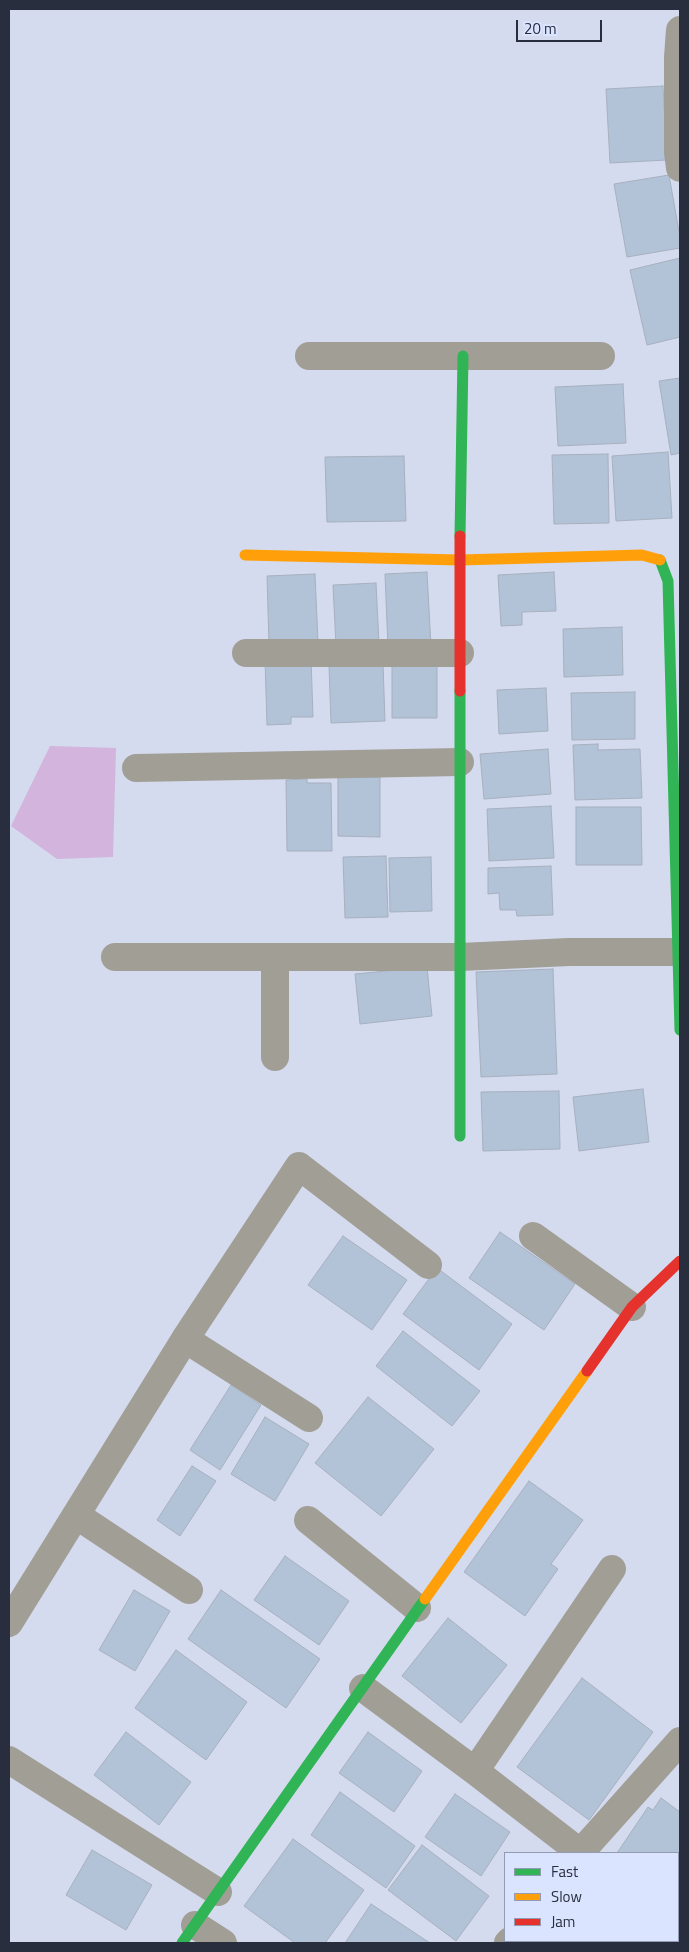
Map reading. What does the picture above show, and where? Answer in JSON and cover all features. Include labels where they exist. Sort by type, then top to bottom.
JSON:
[{"type":"street","points":[[680,30],[678,152],[680,168]]},
{"type":"street","points":[[309,356],[600,356]]},
{"type":"street","points":[[460,1136],[462,356]]},
{"type":"street","points":[[245,555],[460,560],[642,555],[660,560],[668,581],[680,1030]]},
{"type":"street","points":[[246,653],[460,653]]},
{"type":"street","points":[[136,768],[460,762]]},
{"type":"street","points":[[115,957],[460,956],[569,952],[677,952]]},
{"type":"street","points":[[274,957],[274,1057]]},
{"type":"street","points":[[9,1622],[185,1339],[299,1166],[428,1265]]},
{"type":"street","points":[[534,1236],[632,1307]]},
{"type":"street","points":[[223,1943],[188,1934],[363,1688],[417,1608],[632,1307],[680,1261]]},
{"type":"street","points":[[185,1339],[309,1418]]},
{"type":"street","points":[[76,1515],[189,1590]]},
{"type":"street","points":[[308,1520],[417,1608]]},
{"type":"street","points":[[475,1770],[612,1569]]},
{"type":"street","points":[[363,1688],[475,1770],[579,1852]]},
{"type":"street","points":[[581,1852],[680,1741]]},
{"type":"street","points":[[9,1760],[218,1892]]},
{"type":"shaded area","points":[[50,746],[116,748],[113,857],[57,859],[11,826]]},
{"type":"building","points":[[663,86],[667,160],[610,163],[606,89]]},
{"type":"building","points":[[669,175],[680,237],[680,248],[627,257],[614,184]]},
{"type":"building","points":[[680,258],[680,337],[647,345],[630,270]]},
{"type":"building","points":[[680,378],[680,453],[671,455],[659,381]]},
{"type":"building","points":[[623,384],[626,443],[558,446],[555,387]]},
{"type":"building","points":[[668,452],[672,518],[616,521],[612,456]]},
{"type":"building","points":[[608,454],[609,523],[554,524],[552,455]]},
{"type":"building","points":[[404,456],[406,521],[327,522],[325,457]]},
{"type":"building","points":[[427,572],[431,646],[388,648],[385,574]]},
{"type":"building","points":[[554,572],[556,611],[522,612],[522,625],[501,626],[498,575]]},
{"type":"building","points":[[315,574],[318,642],[269,644],[267,576]]},
{"type":"building","points":[[376,583],[379,644],[336,646],[333,585]]},
{"type":"building","points":[[622,627],[623,675],[564,677],[563,629]]},
{"type":"building","points":[[311,658],[313,717],[291,717],[291,724],[267,725],[265,659]]},
{"type":"building","points":[[392,662],[437,662],[437,718],[392,718]]},
{"type":"building","points":[[383,664],[385,721],[331,723],[329,666]]},
{"type":"building","points":[[546,688],[548,731],[499,734],[497,690]]},
{"type":"building","points":[[635,692],[635,739],[572,740],[571,693]]},
{"type":"building","points":[[598,744],[598,750],[640,749],[642,798],[575,800],[573,745]]},
{"type":"building","points":[[548,749],[551,794],[484,799],[480,754]]},
{"type":"building","points":[[338,777],[380,777],[380,837],[338,836]]},
{"type":"building","points":[[307,779],[307,783],[331,783],[332,851],[287,851],[286,780]]},
{"type":"building","points":[[551,806],[554,858],[489,861],[487,809]]},
{"type":"building","points":[[576,807],[641,807],[642,865],[576,865]]},
{"type":"building","points":[[386,856],[388,917],[345,918],[343,857]]},
{"type":"building","points":[[431,857],[432,911],[390,912],[389,858]]},
{"type":"building","points":[[551,866],[553,915],[517,916],[516,910],[500,910],[499,893],[488,894],[488,868]]},
{"type":"building","points":[[427,967],[432,1016],[360,1024],[355,974]]},
{"type":"building","points":[[553,969],[557,1074],[481,1077],[476,972]]},
{"type":"building","points":[[643,1089],[649,1142],[579,1151],[573,1097]]},
{"type":"building","points":[[559,1091],[560,1149],[483,1151],[481,1092]]},
{"type":"building","points":[[500,1232],[575,1284],[544,1330],[469,1278]]},
{"type":"building","points":[[343,1236],[407,1280],[372,1330],[308,1285]]},
{"type":"building","points":[[437,1268],[512,1324],[479,1370],[403,1314]]},
{"type":"building","points":[[403,1331],[480,1391],[452,1426],[376,1366]]},
{"type":"building","points":[[231,1385],[261,1405],[220,1470],[190,1450]]},
{"type":"building","points":[[368,1397],[434,1449],[381,1516],[315,1463]]},
{"type":"building","points":[[265,1417],[309,1444],[275,1501],[231,1474]]},
{"type":"building","points":[[192,1466],[216,1481],[180,1536],[157,1520]]},
{"type":"building","points":[[529,1481],[583,1520],[551,1564],[558,1569],[525,1616],[464,1572]]},
{"type":"building","points":[[285,1556],[349,1601],[319,1645],[254,1600]]},
{"type":"building","points":[[134,1590],[170,1611],[135,1671],[99,1650]]},
{"type":"building","points":[[221,1590],[320,1659],[286,1708],[188,1639]]},
{"type":"building","points":[[448,1618],[507,1665],[461,1723],[402,1676]]},
{"type":"building","points":[[176,1650],[247,1702],[206,1760],[135,1708]]},
{"type":"building","points":[[582,1678],[653,1732],[589,1820],[517,1767]]},
{"type":"building","points":[[126,1732],[191,1782],[159,1825],[94,1775]]},
{"type":"building","points":[[368,1732],[422,1771],[394,1812],[339,1773]]},
{"type":"building","points":[[340,1792],[415,1846],[386,1888],[311,1835]]},
{"type":"building","points":[[455,1794],[510,1832],[481,1876],[425,1837]]},
{"type":"building","points":[[661,1798],[680,1812],[680,1931],[679,1852],[618,1852],[648,1807],[653,1810]]},
{"type":"building","points":[[293,1839],[364,1890],[325,1943],[295,1943],[244,1906]]},
{"type":"building","points":[[422,1845],[489,1896],[456,1941],[388,1890]]},
{"type":"building","points":[[92,1850],[152,1885],[126,1930],[66,1895]]},
{"type":"building","points":[[371,1904],[430,1943],[345,1943]]},
{"type":"building","points":[[586,1942],[675,1943],[588,1943]]},
{"type":"traffic: fast","points":[[460,536],[463,356]]},
{"type":"traffic: fast","points":[[660,560],[668,581],[680,1030]]},
{"type":"traffic: fast","points":[[460,691],[460,1136]]},
{"type":"traffic: fast","points":[[182,1943],[425,1599]]},
{"type":"traffic: slow","points":[[245,555],[460,560],[642,555],[660,560]]},
{"type":"traffic: slow","points":[[425,1599],[587,1371]]},
{"type":"traffic: jam","points":[[460,536],[460,691]]},
{"type":"traffic: jam","points":[[587,1371],[632,1307],[680,1261]]}]
